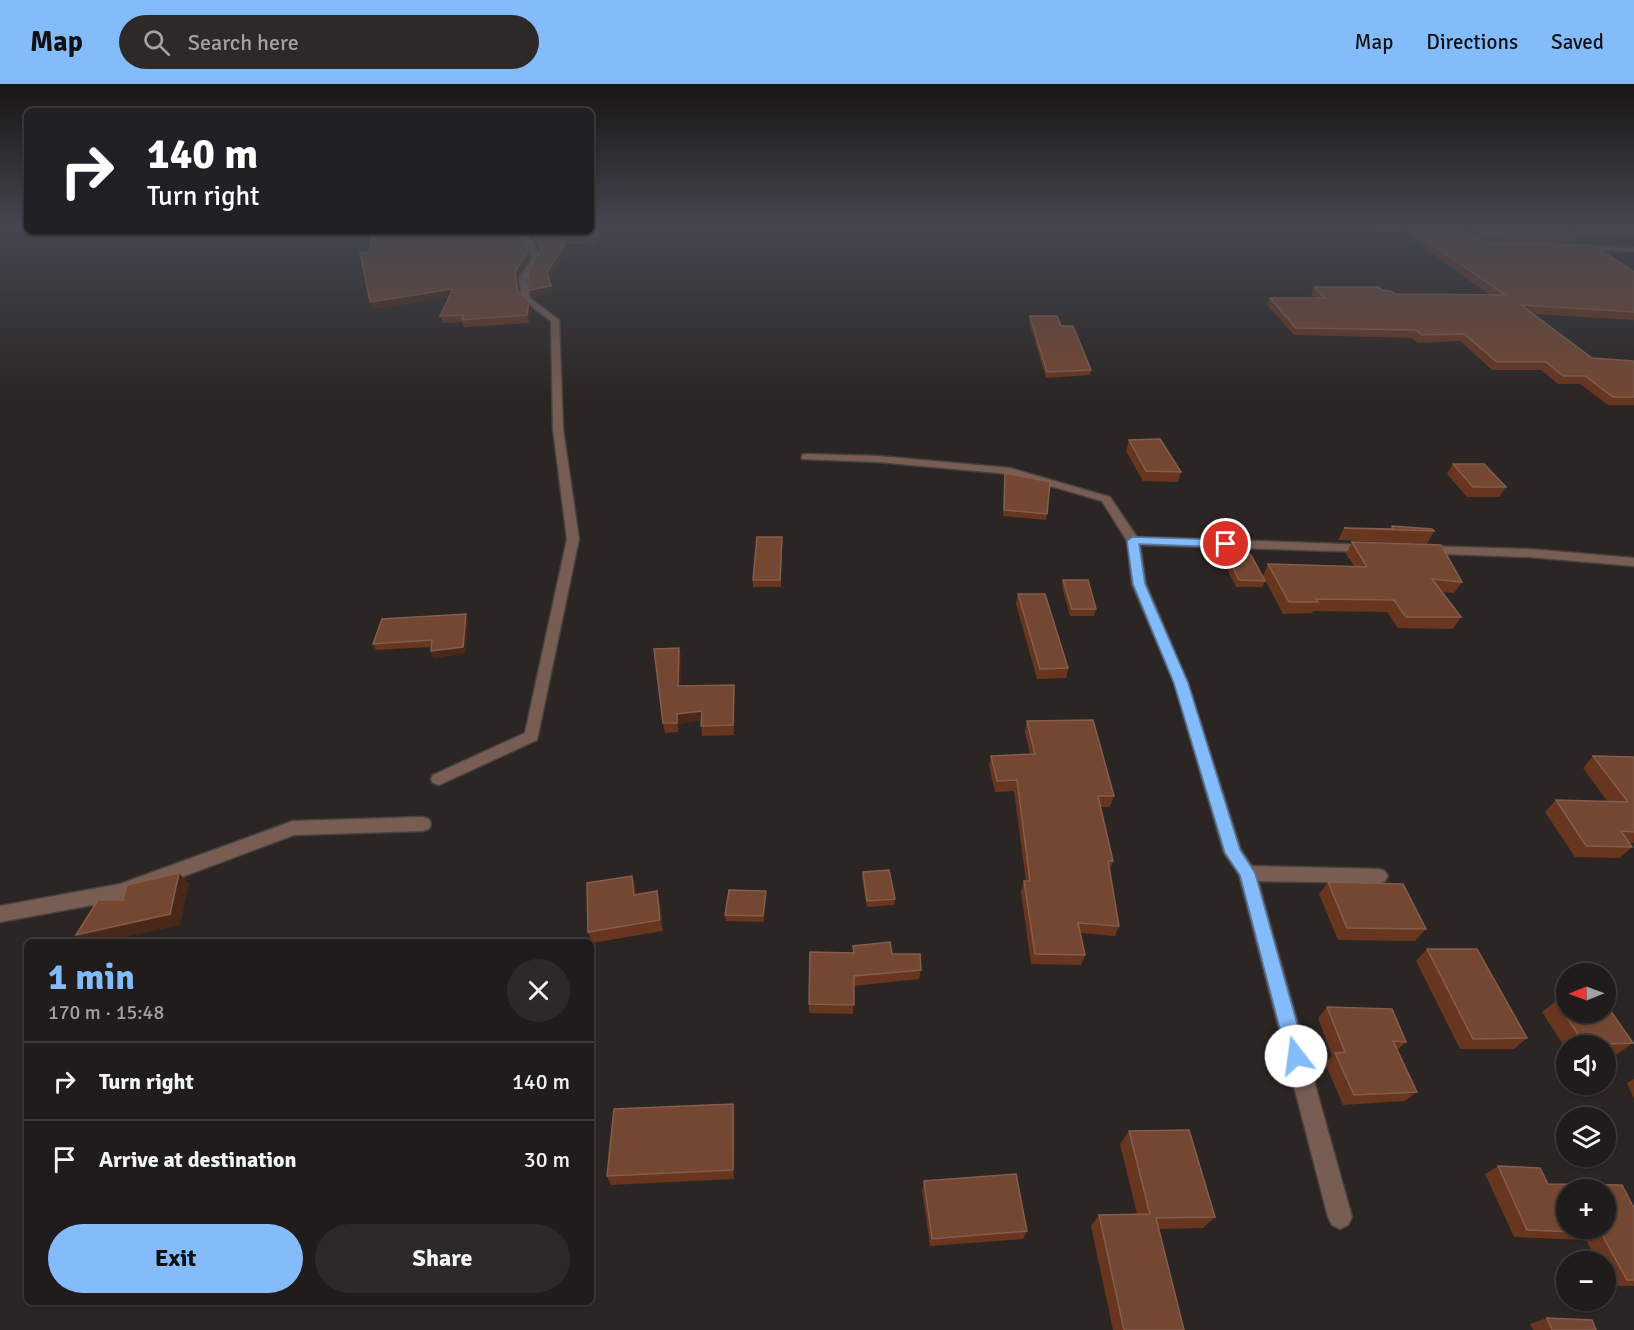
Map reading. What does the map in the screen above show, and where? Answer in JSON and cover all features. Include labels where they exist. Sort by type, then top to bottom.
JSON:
[{"type":"street","points":[[439,779],[532,736],[573,539],[558,429],[555,320],[526,299],[523,282]]},
{"type":"street","points":[[807,457],[878,459],[1010,471],[1106,499],[1133,541],[1139,584],[1181,683],[1233,853],[1247,873],[1340,1217]]},
{"type":"street","points":[[1133,541],[1378,548]]},
{"type":"street","points":[[1413,549],[1529,553],[1634,562]]},
{"type":"street","points":[[0,914],[120,892],[293,828],[423,824]]},
{"type":"street","points":[[1247,873],[1379,876]]},
{"type":"building","points":[[366,282],[517,282],[518,292],[529,301],[527,315],[462,320],[463,315],[440,316],[453,289],[370,302]]},
{"type":"building","points":[[529,282],[550,282],[551,286],[530,290]]},
{"type":"building","points":[[1486,282],[1634,282],[1634,312],[1521,305],[1592,358],[1634,361],[1634,397],[1613,397],[1585,376],[1563,376],[1546,362],[1497,362],[1464,334],[1422,335],[1416,330],[1296,328],[1270,298],[1325,298],[1314,287],[1379,287],[1395,294],[1505,295]]},
{"type":"building","points":[[1030,316],[1057,316],[1061,326],[1073,326],[1091,370],[1047,372]]},
{"type":"building","points":[[1160,439],[1181,472],[1146,471],[1129,440]]},
{"type":"building","points":[[1453,464],[1484,464],[1506,487],[1473,487]]},
{"type":"building","points":[[1005,473],[1050,482],[1047,514],[1004,510]]},
{"type":"building","points":[[1392,526],[1434,531],[1344,528],[1393,529]]},
{"type":"building","points":[[757,537],[782,537],[780,580],[753,580]]},
{"type":"building","points":[[1352,542],[1441,545],[1462,582],[1432,579],[1461,617],[1406,617],[1394,600],[1316,599],[1318,602],[1289,602],[1268,564],[1367,567]]},
{"type":"building","points":[[1226,554],[1251,555],[1265,581],[1239,580]]},
{"type":"building","points":[[1063,580],[1088,580],[1096,609],[1072,609]]},
{"type":"building","points":[[1018,594],[1045,594],[1068,668],[1040,669]]},
{"type":"building","points":[[466,614],[463,647],[431,651],[432,640],[373,644],[382,619]]},
{"type":"building","points":[[679,648],[678,686],[734,685],[733,725],[701,726],[702,711],[677,714],[677,723],[663,723],[654,649]]},
{"type":"building","points":[[1093,720],[1114,796],[1098,796],[1113,861],[1108,861],[1119,926],[1078,923],[1085,955],[1035,954],[1024,881],[1030,881],[1017,780],[997,781],[991,756],[1035,754],[1027,721]]},
{"type":"building","points":[[1593,756],[1634,757],[1634,832],[1621,831],[1632,847],[1586,846],[1556,800],[1628,802]]},
{"type":"building","points":[[889,870],[895,899],[867,901],[863,872]]},
{"type":"building","points":[[179,873],[170,914],[76,935],[98,900],[123,900],[127,885]]},
{"type":"building","points":[[632,876],[634,895],[657,891],[660,920],[588,932],[587,883]]},
{"type":"building","points":[[1328,882],[1403,884],[1426,929],[1347,928]]},
{"type":"building","points":[[729,890],[766,891],[763,916],[725,915]]},
{"type":"building","points":[[890,942],[892,954],[920,954],[921,970],[854,976],[854,1005],[809,1004],[810,952],[854,953],[853,946]]},
{"type":"building","points":[[1427,949],[1477,949],[1527,1038],[1473,1039]]},
{"type":"building","points":[[1327,1007],[1392,1009],[1406,1042],[1393,1041],[1417,1092],[1354,1095],[1335,1053],[1345,1052]]},
{"type":"building","points":[[1616,1019],[1633,1043],[1616,1044],[1616,1035],[1578,1035],[1570,1023],[1616,1023]]},
{"type":"building","points":[[733,1104],[733,1170],[607,1176],[614,1109]]},
{"type":"building","points":[[1189,1130],[1215,1217],[1156,1218],[1184,1330],[1124,1330],[1099,1215],[1150,1214],[1129,1131]]},
{"type":"building","points":[[1498,1166],[1540,1168],[1548,1184],[1556,1184],[1556,1231],[1527,1230]]},
{"type":"building","points":[[1016,1174],[1027,1231],[932,1239],[924,1181]]},
{"type":"building","points":[[1616,1185],[1622,1185],[1634,1208],[1634,1280],[1627,1280],[1616,1260],[1616,1251],[1611,1251],[1604,1239],[1616,1239]]},
{"type":"building","points":[[1547,1318],[1592,1320],[1596,1330],[1552,1330]]},
{"type":"route","points":[[1226,544],[1133,541],[1139,584],[1181,683],[1233,853],[1247,873],[1296,1056]]}]
